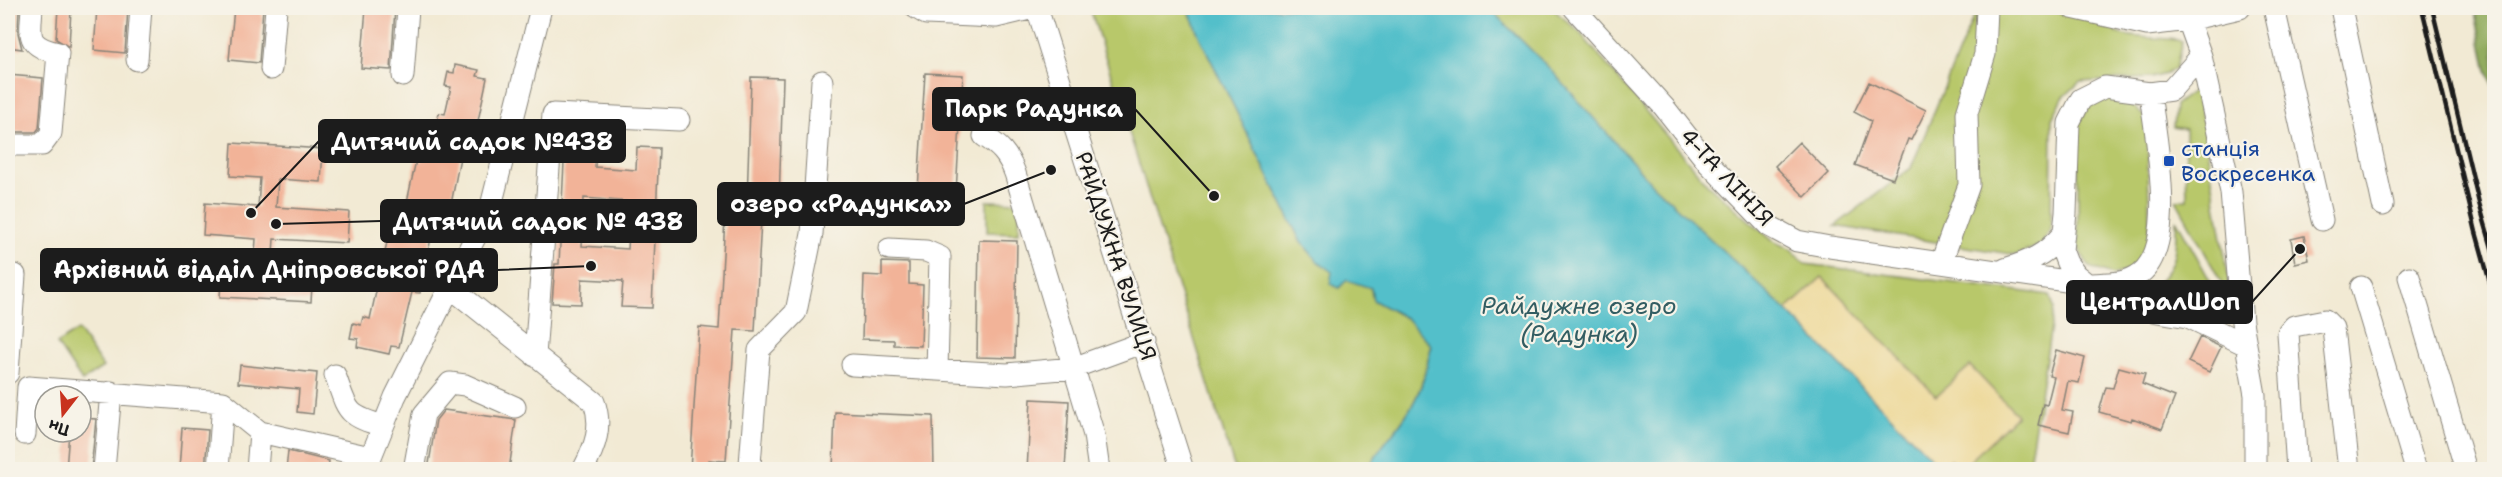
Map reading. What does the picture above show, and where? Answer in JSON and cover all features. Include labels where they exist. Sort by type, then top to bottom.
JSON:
[{"type":"street","points":[[8,145],[42,145],[51,133],[58,53],[39,48],[33,43],[30,37],[32,8]]},
{"type":"street","points":[[137,60],[141,8]]},
{"type":"street","points":[[271,69],[276,8]]},
{"type":"street","points":[[403,75],[408,8]]},
{"type":"street","points":[[25,434],[28,387],[111,392],[223,402],[260,432],[368,464],[383,426],[491,206],[541,8]]},
{"type":"street","points":[[916,8],[926,14],[969,12],[996,17],[1035,8]]},
{"type":"street","name":"РАЙДУЖНА ВУЛИЦЯ","points":[[1035,8],[1144,342],[1183,470]]},
{"type":"street","name":"4-ТА ЛІНІЯ","points":[[1574,8],[1664,107],[1709,164],[1769,226],[1797,241],[1941,263],[2087,284],[2121,283],[2142,273],[2156,252],[2161,215],[2161,162],[2150,93]]},
{"type":"street","points":[[1941,263],[1969,185],[1967,113],[1985,54],[1987,8]]},
{"type":"street","points":[[2072,8],[2147,25],[2183,14],[2240,8]]},
{"type":"street","points":[[2274,8],[2322,220]]},
{"type":"street","points":[[2341,8],[2383,204]]},
{"type":"street","points":[[2183,14],[2201,56],[2231,192],[2246,345],[2255,395],[2255,470]]},
{"type":"street","points":[[2087,284],[2067,263],[2062,250],[2066,213],[2069,123],[2081,99],[2105,87],[2150,93],[2171,90],[2201,56]]},
{"type":"street","points":[[747,470],[750,464],[759,350],[796,312],[812,234],[822,81]]},
{"type":"street","points":[[535,356],[553,114],[678,120]]},
{"type":"street","points":[[984,136],[1000,146],[1013,168],[1094,435],[1099,470]]},
{"type":"street","name":"4-ТА ЛІНІЯ","points":[[1999,271],[2030,261],[2049,250],[2062,235]]},
{"type":"street","points":[[889,249],[926,251],[940,256],[937,370]]},
{"type":"street","points":[[8,275],[15,275],[8,373]]},
{"type":"street","points":[[2409,277],[2466,470]]},
{"type":"street","points":[[450,287],[594,402],[599,416],[598,429],[594,449],[583,470]]},
{"type":"street","points":[[2361,287],[2416,470]]},
{"type":"street","points":[[2146,310],[2188,317],[2246,345]]},
{"type":"street","points":[[2297,470],[2288,333],[2294,326],[2325,320],[2333,328],[2349,470]]},
{"type":"street","points":[[852,365],[1006,374],[1073,368],[1144,342]]},
{"type":"street","points":[[335,375],[350,412],[360,419],[383,426]]},
{"type":"street","points":[[414,470],[424,414],[450,382],[465,385],[515,407]]},
{"type":"street","points":[[104,470],[111,392]]},
{"type":"street","points":[[218,470],[223,402]]},
{"type":"street","points":[[256,470],[260,432]]},
{"type":"green space","points":[[1090,8],[1188,8],[1200,38],[1300,240],[1331,270],[1371,288],[1373,300],[1406,318],[1431,345],[1423,380],[1413,404],[1368,469],[1235,469]]},
{"type":"green space","points":[[1489,8],[1552,8],[1580,33],[1707,184],[1773,241],[1790,249],[1805,264],[2050,295],[2054,308],[2028,469],[1962,469],[2017,415],[1970,366],[1936,396],[1822,277],[1786,310],[1652,184],[1551,70]]},
{"type":"green space","points":[[1977,8],[2042,8],[2117,27],[2116,33],[2182,41],[2176,68],[2166,74],[2151,78],[2080,82],[2063,98],[2052,119],[2051,230],[2041,245],[2017,255],[1835,226],[1911,168]]},
{"type":"green space","points":[[2112,8],[2161,8],[2164,15],[2141,15]]},
{"type":"green space","points":[[2474,8],[2494,8],[2494,88],[2487,71]]},
{"type":"green space","points":[[2197,88],[2230,287],[2225,289],[2176,200],[2187,199],[2185,129],[2173,127],[2175,105]]},
{"type":"green space","points":[[2110,97],[2132,104],[2147,120],[2150,250],[2135,269],[2112,275],[2089,267],[2078,247],[2078,124],[2090,105]]},
{"type":"green space","points":[[987,201],[1020,202],[1019,233],[987,232]]},
{"type":"green space","points":[[2176,219],[2218,295],[2147,294],[2169,269],[2175,252]]},
{"type":"green space","points":[[78,330],[103,367],[82,381],[57,344]]},
{"type":"sand","points":[[1822,277],[1936,396],[1970,366],[2017,415],[1962,469],[1950,460],[1941,468],[1786,310]]},
{"type":"water","name":"Райдужне озеро (Радунка)","points":[[1188,8],[1489,8],[1551,70],[1652,184],[1786,310],[1942,469],[1368,469],[1413,404],[1426,372],[1431,345],[1406,318],[1373,300],[1371,288],[1347,280],[1339,288],[1330,284],[1332,272],[1317,261],[1300,240],[1200,38]]},
{"type":"building","points":[[8,8],[19,8],[18,33],[22,49],[8,47]]},
{"type":"building","points":[[58,8],[71,9],[69,47],[56,39]]},
{"type":"building","points":[[97,8],[128,8],[125,53],[94,50]]},
{"type":"building","points":[[234,8],[263,8],[259,63],[229,60]]},
{"type":"building","points":[[366,8],[395,8],[391,70],[361,68]]},
{"type":"building","points":[[455,65],[479,70],[477,76],[487,78],[478,121],[483,122],[480,141],[476,140],[474,150],[462,147],[449,215],[444,214],[442,224],[434,223],[420,293],[412,292],[399,347],[391,346],[389,354],[357,347],[358,339],[350,338],[353,323],[361,325],[363,317],[370,319],[389,233],[395,235],[399,215],[404,216],[416,160],[422,161],[426,141],[433,143],[439,113],[445,114],[451,87],[445,86],[448,72],[454,73]]},
{"type":"building","points":[[925,73],[963,75],[956,192],[918,190]]},
{"type":"building","points":[[8,75],[43,78],[39,128],[36,132],[8,132]]},
{"type":"building","points":[[751,77],[783,78],[779,202],[762,201],[755,331],[735,330],[726,461],[709,460],[708,470],[690,470],[699,327],[719,329],[726,199],[747,201]]},
{"type":"building","points":[[1869,82],[1926,110],[1911,140],[1908,139],[1893,179],[1855,165],[1871,121],[1854,112]]},
{"type":"building","points":[[565,142],[596,144],[595,167],[636,170],[637,147],[659,148],[652,308],[621,307],[623,281],[582,279],[581,304],[552,303],[555,264],[559,264]],"holes":[[[584,198],[631,202],[628,249],[582,246]]]},
{"type":"building","points":[[1799,142],[1829,173],[1805,197],[1775,166]]},
{"type":"building","points":[[232,143],[323,149],[321,182],[278,179],[276,207],[349,212],[347,243],[274,239],[272,267],[313,269],[311,302],[220,297],[222,264],[254,266],[256,239],[203,235],[205,203],[258,207],[260,178],[230,176]]},
{"type":"building","points":[[2304,236],[2309,260],[2295,263],[2291,239]]},
{"type":"building","points":[[979,240],[1017,241],[1015,358],[977,357]]},
{"type":"building","points":[[882,262],[909,263],[909,284],[923,285],[921,346],[894,345],[894,340],[862,339],[864,275],[882,276]]},
{"type":"building","points":[[2200,337],[2221,347],[2209,372],[2188,362]]},
{"type":"building","points":[[2056,350],[2085,358],[2079,383],[2068,381],[2062,410],[2073,412],[2069,432],[2038,425],[2043,404],[2047,405],[2054,377],[2049,376]]},
{"type":"building","points":[[240,365],[317,373],[313,414],[297,412],[299,389],[238,383]]},
{"type":"building","points":[[2119,367],[2145,374],[2142,384],[2175,397],[2162,429],[2132,418],[2131,421],[2099,412],[2106,387],[2113,388]]},
{"type":"building","points":[[1031,399],[1069,401],[1065,470],[1027,470]]},
{"type":"building","points":[[444,410],[516,420],[509,470],[428,470],[436,420]]},
{"type":"building","points":[[835,412],[933,416],[934,470],[833,470]]},
{"type":"building","points":[[93,419],[96,419],[91,470],[66,470],[68,444],[93,444]]},
{"type":"building","points":[[182,428],[208,430],[205,470],[179,470]]},
{"type":"building","points":[[288,451],[329,461],[328,470],[286,470]]},
{"type":"railway","points":[[2422,8],[2494,297]]},
{"type":"railway","points":[[2432,8],[2479,203],[2494,255]]},
{"type":"place","name":"станція Воскресенка","points":[[2169,161]]},
{"type":"place","name":"озеро «Радунка»","points":[[1051,170]]},
{"type":"place","name":"Парк Радунка","points":[[1214,196]]},
{"type":"place","name":"Дитячий садок №438","points":[[251,213]]},
{"type":"place","name":"Дитячий садок № 438","points":[[276,224]]},
{"type":"place","name":"ЦентралШоп","points":[[2300,249]]},
{"type":"place","name":"Архівний відділ Дніпровської РДА","points":[[591,266]]}]
